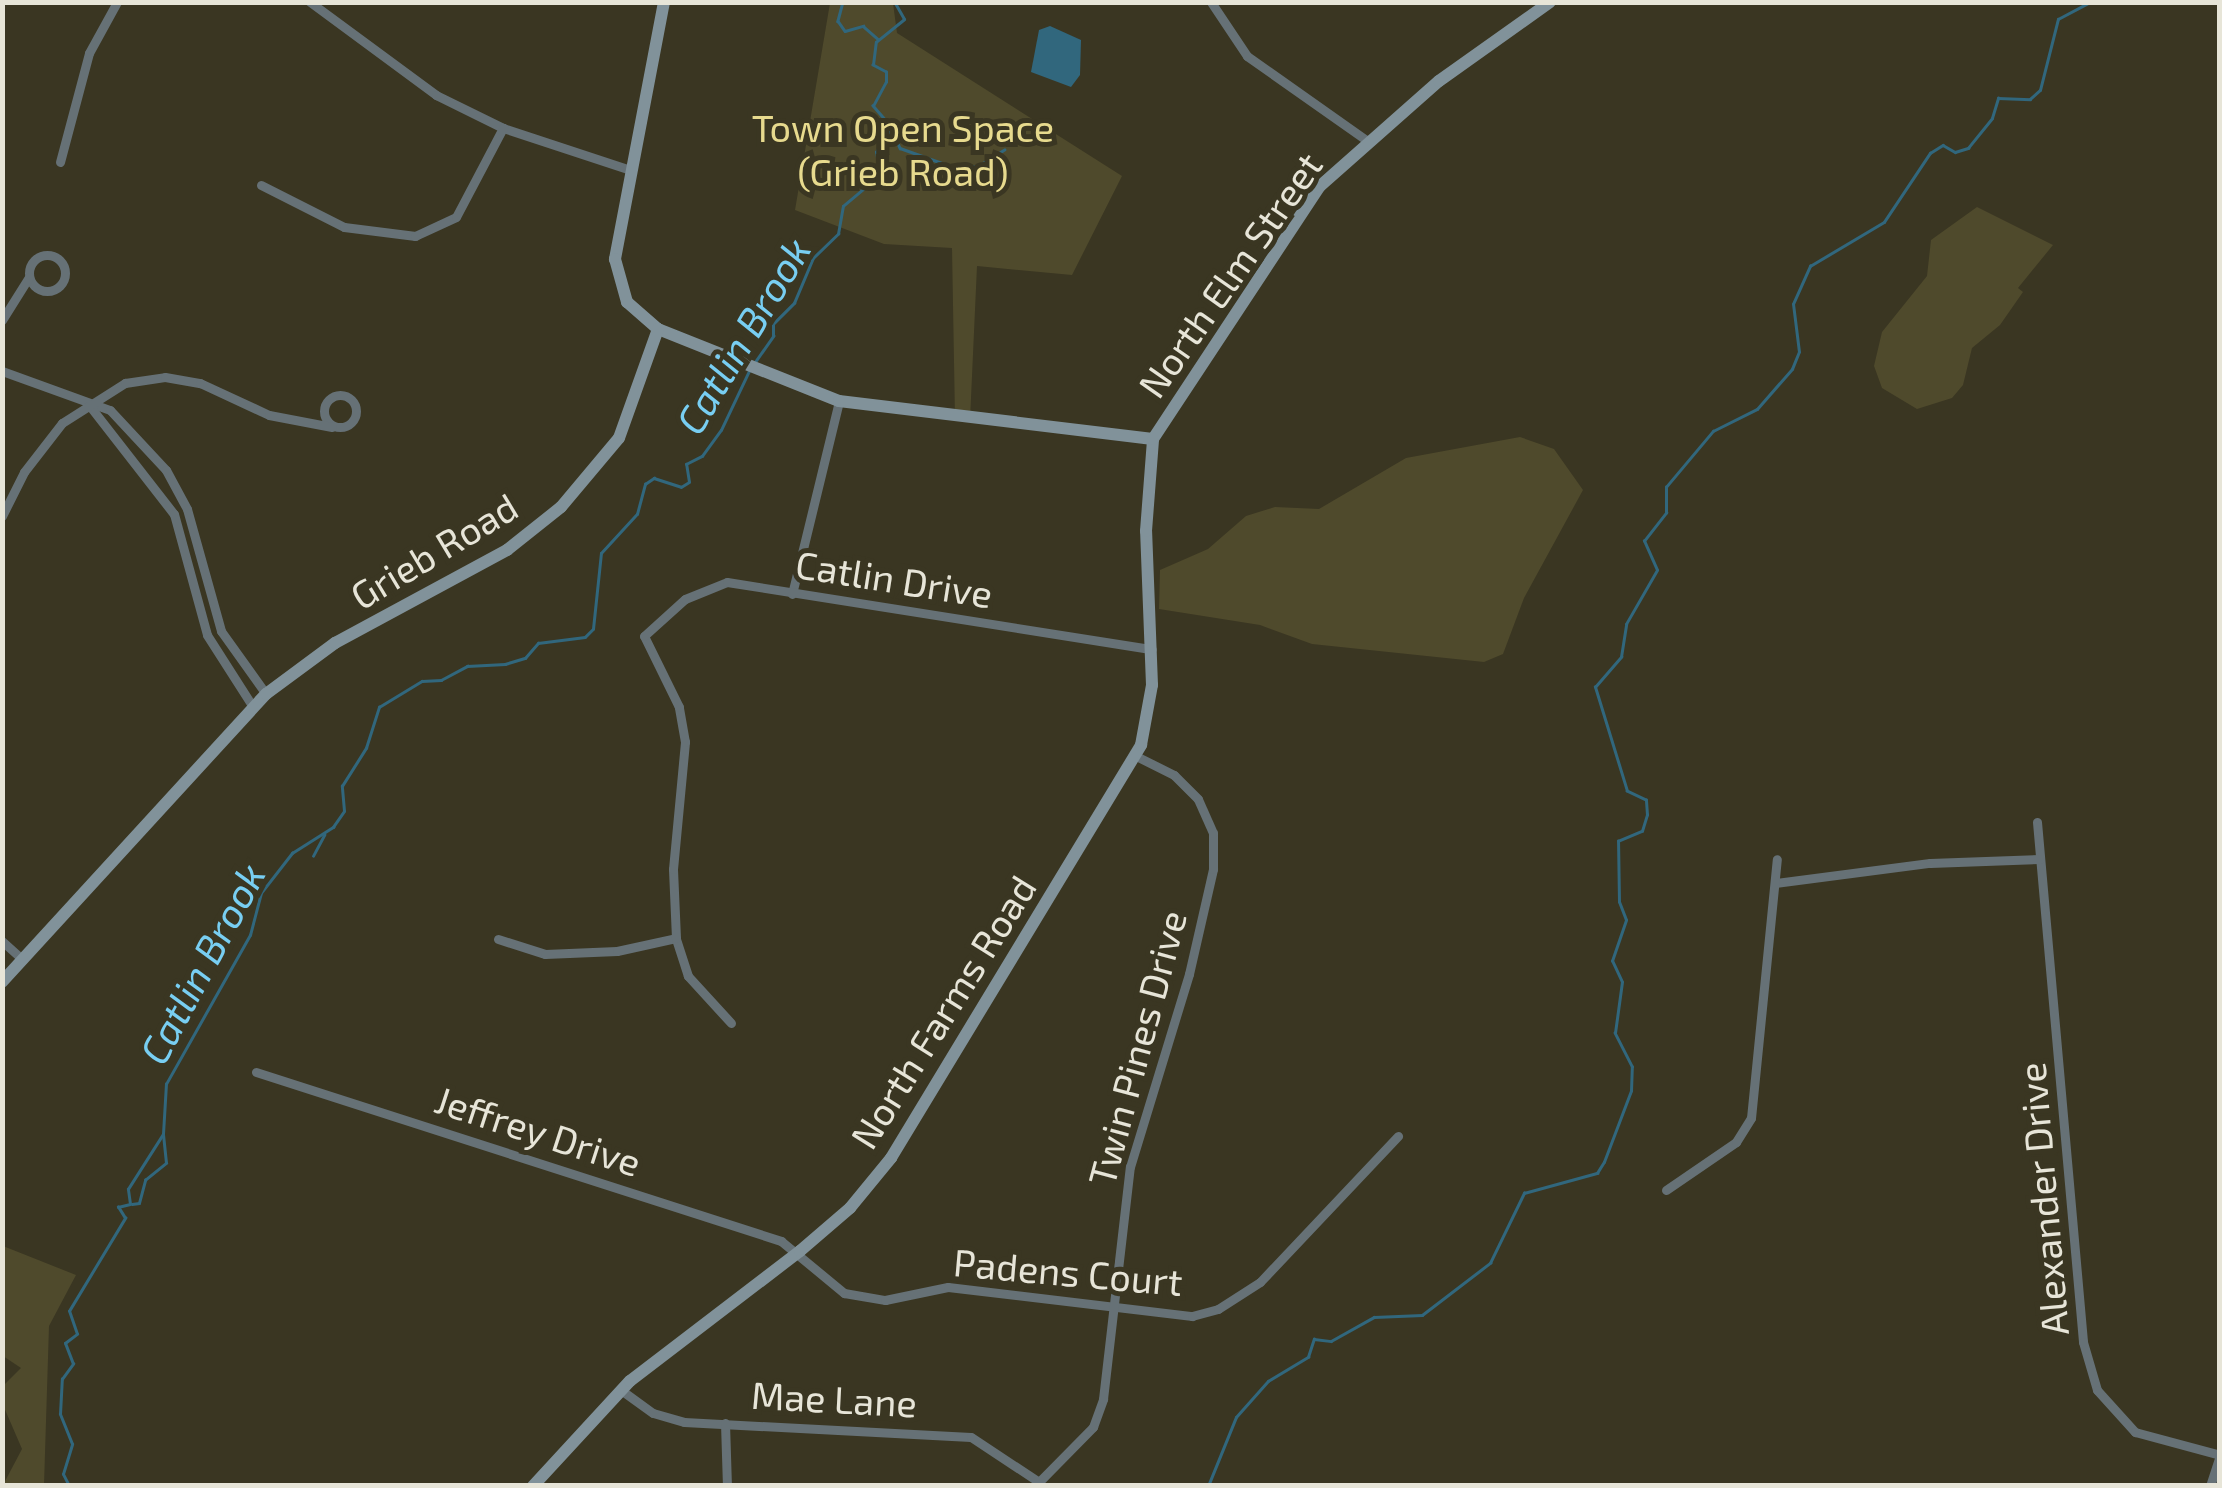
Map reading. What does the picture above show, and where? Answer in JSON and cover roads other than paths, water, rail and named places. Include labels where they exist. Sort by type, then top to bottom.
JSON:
[{"type":"main road","points":[[664,2],[615,260],[627,302],[658,329],[840,401],[1153,439]]},
{"type":"main road","name":"North Elm Street","points":[[1153,439],[1319,187],[1366,140],[1550,2]]},
{"type":"main road","name":"Grieb Road","points":[[2,982],[266,694],[336,644],[506,550],[561,507],[619,438],[658,329]]},
{"type":"main road","name":"North Farms Road","points":[[533,1486],[621,1390],[800,1252],[850,1208],[891,1158],[1136,756],[1152,685],[1146,531],[1153,439]]},
{"type":"street","points":[[60,162],[89,53],[117,2]]},
{"type":"street","points":[[310,2],[436,95],[502,128],[630,170]]},
{"type":"street","points":[[1211,2],[1247,56],[1366,140]]},
{"type":"street","points":[[261,185],[344,228],[416,236],[456,216],[502,128]]},
{"type":"street","points":[[2,320],[29,276],[43,255],[63,266],[64,278],[51,290],[35,286],[29,276]]},
{"type":"street","points":[[2,372],[110,410],[166,470],[188,509],[222,631],[266,694]]},
{"type":"street","points":[[2,516],[24,472],[87,403],[125,383],[165,376],[200,383],[294,422],[332,426]]},
{"type":"street","points":[[792,594],[840,401]]},
{"type":"street","points":[[87,403],[174,514],[207,635],[253,708]]},
{"type":"street","name":"Catlin Drive","points":[[676,938],[673,869],[685,742],[673,691],[644,636],[707,587],[726,582],[1152,649]]},
{"type":"street","name":"Twin Pines Drive","points":[[1037,1484],[1094,1427],[1104,1399],[1130,1167],[1190,974],[1213,868],[1214,834],[1198,799],[1174,776],[1136,756]]},
{"type":"street","name":"Alexander Drive","points":[[2037,822],[2083,1342],[2092,1374],[2097,1390],[2135,1432],[2220,1456]]},
{"type":"street","points":[[1666,1190],[1736,1142],[1751,1118],[1777,859]]},
{"type":"street","points":[[1775,883],[1930,863],[2040,859]]},
{"type":"street","points":[[498,939],[545,954],[617,951],[676,938],[688,976],[731,1023]]},
{"type":"street","points":[[2,941],[22,960]]},
{"type":"street","name":"Jeffrey Drive","points":[[256,1072],[800,1252]]},
{"type":"street","name":"Padens Court","points":[[800,1252],[817,1274],[861,1298],[885,1300],[948,1287],[1192,1316],[1232,1303],[1260,1282],[1398,1136]]},
{"type":"street","name":"Mae Lane","points":[[621,1390],[652,1413],[725,1423],[971,1438],[1037,1484]]},
{"type":"street","points":[[725,1423],[727,1486]]},
{"type":"street","points":[[2210,1486],[2220,1456]]},
{"type":"water","points":[[1050,26],[1081,40],[1080,75],[1071,87],[1031,72],[1039,30]]},
{"type":"waterway","name":"Catlin Brook","points":[[843,2],[838,21],[845,31],[863,26],[878,39]]},
{"type":"waterway","name":"Catlin Brook","points":[[755,362],[773,336],[773,324],[794,303],[813,258],[838,234],[843,206],[867,186],[878,164],[876,152],[891,127],[873,106],[886,82],[886,72],[873,65],[876,42],[904,19],[894,2]]},
{"type":"waterway","points":[[1208,1486],[1236,1417],[1268,1381],[1308,1357],[1314,1339],[1331,1341],[1374,1317],[1422,1315],[1490,1263],[1524,1193],[1597,1173],[1604,1162],[1631,1091],[1632,1067],[1615,1033],[1622,982],[1612,961],[1626,920],[1619,902],[1618,841],[1642,831],[1647,815],[1646,800],[1627,791],[1595,687],[1621,657],[1626,624],[1657,570],[1644,541],[1666,513],[1666,487],[1713,431],[1757,409],[1792,369],[1799,352],[1793,304],[1810,266],[1884,222],[1930,153],[1943,145],[1955,152],[1968,148],[1992,118],[1998,98],[2030,99],[2040,90],[2058,19],[2090,2]]},
{"type":"waterway","points":[[892,130],[900,148],[953,167],[978,166],[1004,150]]},
{"type":"waterway","name":"Catlin Brook","points":[[69,1486],[63,1474],[72,1444],[60,1414],[62,1379],[73,1364],[65,1343],[77,1334],[69,1311],[125,1218],[118,1207],[130,1204],[128,1189],[163,1134],[166,1084],[250,935],[261,893],[292,853],[333,827],[344,811],[342,786],[366,748],[379,707],[422,681],[441,680],[467,666],[505,664],[525,658],[538,643],[585,637],[593,629],[601,553],[637,514],[645,484],[654,478],[681,487],[689,482],[686,464],[702,456],[721,430],[750,369]]},
{"type":"waterway","points":[[313,856],[324,835]]},
{"type":"waterway","points":[[132,1204],[139,1203],[145,1180],[166,1163],[163,1134]]},
{"type":"park label","name":"Town Open Space (Grieb Road)","points":[[903,150]]}]
